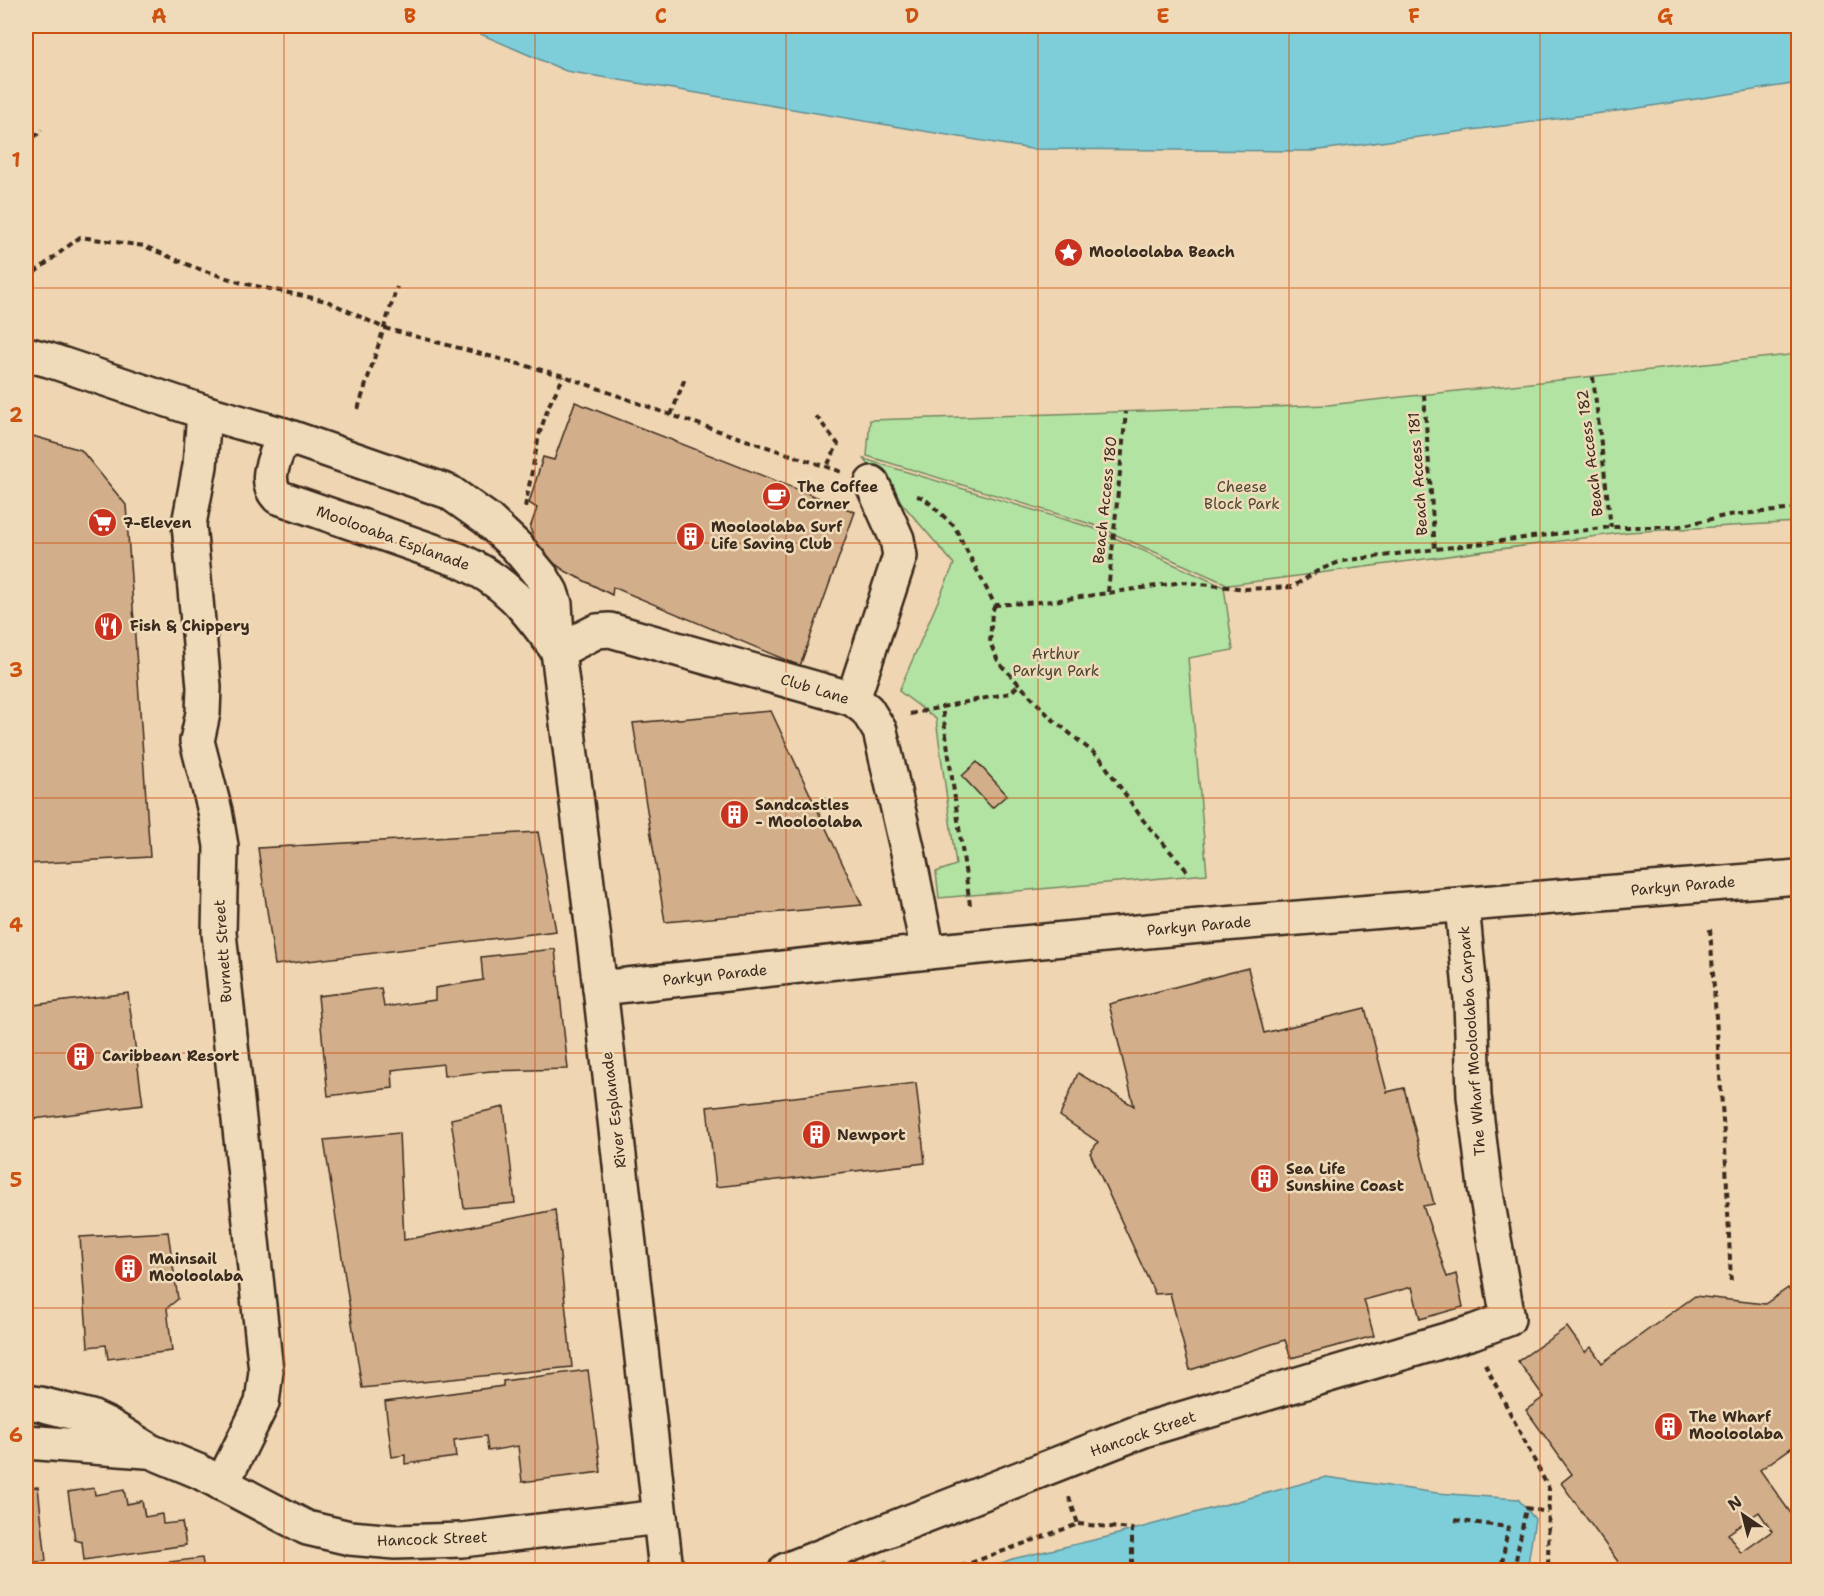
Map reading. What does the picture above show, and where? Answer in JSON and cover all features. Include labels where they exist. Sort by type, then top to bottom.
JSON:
[{"type":"street","points":[[26,354],[204,412],[284,435],[439,488],[478,510],[517,547],[536,569],[551,592],[555,604],[558,651]]},
{"type":"street","name":"Burnett Street","points":[[204,412],[201,460],[189,524],[204,687],[203,713],[197,741],[215,811],[221,846],[219,933],[266,1363],[262,1403],[222,1484]]},
{"type":"street","name":"Moolooaba Esplanade","points":[[284,435],[270,475],[272,489],[278,497],[459,560],[482,571],[514,595],[558,651]]},
{"type":"street","points":[[853,699],[900,556],[897,539],[872,483]]},
{"type":"street","name":"Club Lane","points":[[558,651],[597,631],[610,630],[853,699],[867,710],[880,731],[928,952]]},
{"type":"street","name":"River Esplanade","points":[[558,651],[600,988],[666,1570]]},
{"type":"street","name":"Parkyn Parade","points":[[600,988],[928,952],[1200,926],[1798,876]]},
{"type":"street","name":"The Wharf Mooloolaba Carpark","points":[[1462,905],[1471,1000],[1474,1096],[1485,1187],[1508,1319]]},
{"type":"street","name":"Hancock Street","points":[[786,1570],[1144,1430],[1463,1336],[1508,1319]]},
{"type":"street","name":"Hancock Street","points":[[26,1402],[91,1417],[150,1451],[183,1464],[307,1527],[330,1534],[370,1541],[462,1540],[660,1517]]},
{"type":"street","name":"Hancock Street","points":[[26,1442],[150,1451]]},
{"type":"path","points":[[26,144],[42,130]]},
{"type":"path","points":[[26,279],[80,237],[144,246],[196,268],[242,283],[327,301],[384,328],[564,376],[671,415],[872,483],[924,498],[954,526],[995,605],[990,643],[999,663],[1051,718],[1100,758],[1143,820],[1189,873]]},
{"type":"path","points":[[358,409],[398,287]]},
{"type":"path","points":[[518,512],[526,505],[539,435],[549,405],[564,376]]},
{"type":"path","name":"Beach Access 182","points":[[1593,377],[1611,527]]},
{"type":"path","points":[[671,415],[685,378]]},
{"type":"path","name":"Beach Access 181","points":[[1424,395],[1435,550]]},
{"type":"path","name":"Beach Access 180","points":[[1108,591],[1126,412]]},
{"type":"path","points":[[816,416],[838,444],[827,466]]},
{"type":"path","points":[[995,605],[1053,601],[1108,591],[1183,582],[1246,589],[1292,587],[1319,570],[1342,561],[1611,527],[1675,527],[1729,515],[1798,509]]},
{"type":"path","points":[[906,714],[1010,693],[1019,685]]},
{"type":"path","points":[[942,707],[970,905]]},
{"type":"path","points":[[1710,929],[1731,1284]]},
{"type":"path","points":[[1480,1354],[1549,1489],[1548,1570]]},
{"type":"path","points":[[1059,1464],[1078,1524]]},
{"type":"path","points":[[1514,1570],[1526,1508],[1548,1512]]},
{"type":"path","points":[[1455,1520],[1508,1527],[1501,1570]]},
{"type":"path","points":[[951,1570],[1078,1524],[1132,1529],[1132,1570]]},
{"type":"green space","name":"Cheese Block Park","points":[[1798,354],[1798,522],[1628,532],[1229,585],[1094,525],[867,456],[870,420],[1328,405]]},
{"type":"green space","name":"Arthur Parkyn Park","points":[[864,459],[1093,528],[1224,587],[1233,650],[1188,658],[1207,874],[939,898],[936,872],[956,865],[936,719],[899,691],[954,564]]},
{"type":"green space","points":[[886,1560],[890,1570],[864,1570]]},
{"type":"water","points":[[462,26],[1798,26],[1798,83],[1632,109],[1312,151],[1031,149],[566,71]]},
{"type":"water","points":[[1326,1477],[1437,1493],[1518,1499],[1535,1519],[1527,1570],[983,1570],[1012,1559],[1107,1537]]},
{"type":"building","name":"Mooloolaba Surf Life Saving Club","points":[[575,402],[855,512],[800,666],[613,587],[612,595],[567,572],[548,559],[536,543],[530,528],[537,508],[529,503],[543,457],[554,460]]},
{"type":"building","points":[[26,434],[81,450],[126,505],[150,857],[26,864]]},
{"type":"building","name":"Sandcastles - Mooloolaba","points":[[771,711],[862,905],[665,922],[633,723]]},
{"type":"building","points":[[977,762],[1007,795],[992,808],[962,776]]},
{"type":"building","points":[[538,832],[556,931],[275,965],[258,848]]},
{"type":"building","points":[[555,949],[568,1069],[491,1071],[444,1076],[443,1064],[392,1070],[393,1088],[328,1096],[318,996],[381,988],[384,1007],[435,1000],[435,988],[483,980],[481,957]]},
{"type":"building","name":"Sea Life Sunshine Coast","points":[[1248,968],[1264,1033],[1365,1008],[1387,1092],[1404,1088],[1434,1204],[1423,1206],[1447,1277],[1456,1274],[1463,1307],[1420,1319],[1412,1287],[1364,1300],[1374,1336],[1291,1358],[1285,1340],[1190,1370],[1170,1293],[1155,1294],[1090,1153],[1098,1142],[1060,1116],[1078,1073],[1134,1106],[1109,1004]]},
{"type":"building","name":"Caribbean Resort","points":[[128,993],[143,1105],[26,1120],[26,1006]]},
{"type":"building","name":"Newport","points":[[916,1083],[925,1163],[716,1187],[707,1107]]},
{"type":"building","points":[[504,1107],[515,1203],[464,1208],[451,1119]]},
{"type":"building","points":[[399,1133],[404,1240],[555,1210],[572,1367],[362,1388],[324,1140]]},
{"type":"building","name":"Mainsail Mooloolaba","points":[[168,1232],[178,1299],[167,1308],[172,1351],[108,1359],[106,1345],[88,1347],[80,1237]]},
{"type":"building","name":"The Wharf Mooloolaba","points":[[1788,1288],[1798,1303],[1798,1443],[1760,1470],[1792,1515],[1798,1510],[1798,1570],[1624,1570],[1561,1483],[1572,1474],[1526,1410],[1544,1397],[1518,1361],[1567,1327],[1585,1352],[1591,1347],[1602,1363],[1695,1296],[1765,1304]],"holes":[[[1759,1512],[1772,1531],[1741,1553],[1728,1534]]]},
{"type":"building","points":[[588,1370],[601,1472],[522,1482],[518,1446],[488,1451],[486,1436],[454,1440],[456,1457],[405,1464],[405,1455],[392,1457],[385,1402],[503,1386],[503,1381]]},
{"type":"building","points":[[38,1487],[46,1561],[26,1563],[26,1488]]},
{"type":"building","points":[[94,1488],[95,1495],[124,1490],[127,1504],[142,1501],[145,1517],[162,1514],[163,1524],[182,1522],[186,1545],[84,1560],[82,1542],[75,1540],[68,1492]]},
{"type":"building","points":[[202,1558],[204,1570],[103,1570]]},
{"type":"place","name":"Mooloolaba Beach","points":[[1068,252]]},
{"type":"place","name":"The Coffee Corner","points":[[776,496]]},
{"type":"place","name":"7-Eleven","points":[[102,523]]},
{"type":"place","name":"Mooloolaba Surf Life Saving Club","points":[[690,536]]},
{"type":"place","name":"Fish & Chippery","points":[[109,626]]},
{"type":"place","name":"Sandcastles - Mooloolaba","points":[[734,814]]},
{"type":"place","name":"Caribbean Resort","points":[[81,1056]]},
{"type":"place","name":"Newport","points":[[816,1135]]},
{"type":"place","name":"Sea Life Sunshine Coast","points":[[1265,1178]]},
{"type":"place","name":"Mainsail Mooloolaba","points":[[128,1268]]},
{"type":"place","name":"The Wharf Mooloolaba","points":[[1668,1426]]}]
